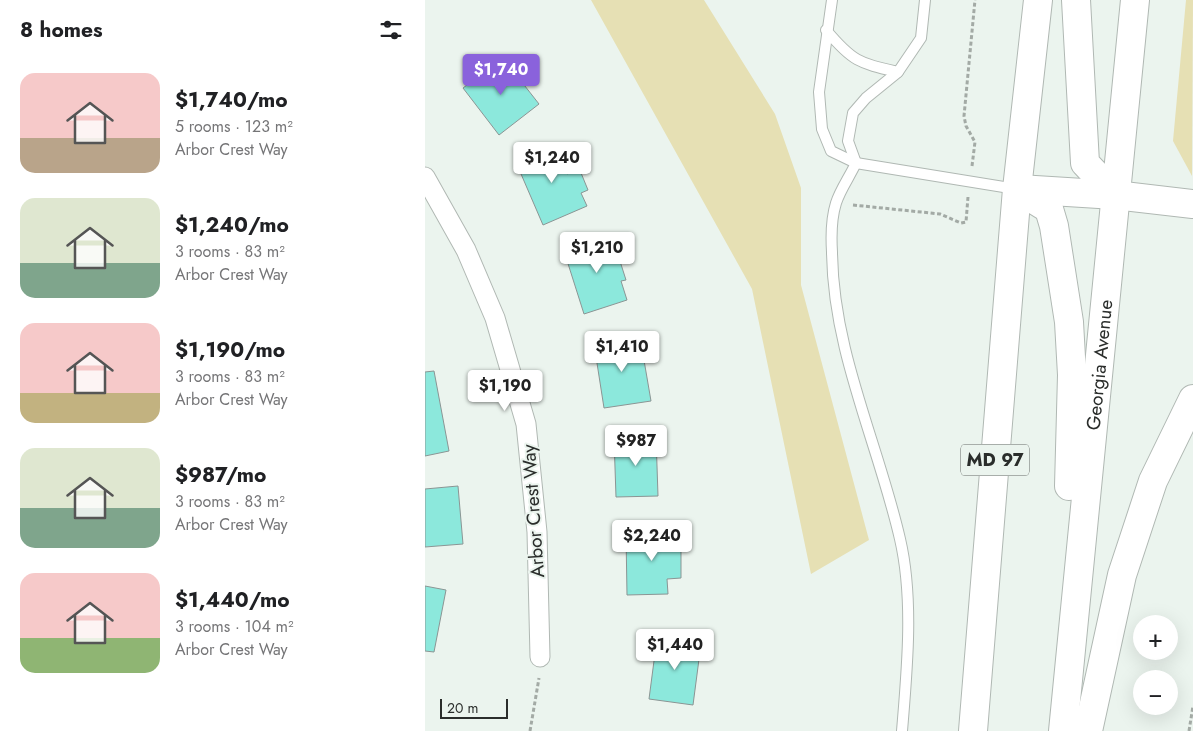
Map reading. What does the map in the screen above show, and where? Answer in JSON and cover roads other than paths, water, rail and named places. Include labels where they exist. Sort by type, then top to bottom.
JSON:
[{"type":"main road","name":"MD 97","points":[[973,731],[1017,189],[1038,0]]},
{"type":"main road","points":[[1076,0],[1085,163],[1115,195]]},
{"type":"main road","name":"Georgia Avenue","points":[[1063,731],[1135,0]]},
{"type":"main road","points":[[1017,189],[1115,195],[1193,204]]},
{"type":"main road","points":[[1017,189],[1049,209],[1055,226],[1069,322],[1072,375],[1063,731]]},
{"type":"main road","points":[[1088,731],[1122,575],[1153,481],[1193,400]]},
{"type":"street","name":"Arbor Crest Way","points":[[425,177],[466,250],[495,318],[526,424],[537,532],[540,657]]},
{"type":"lane","points":[[832,0],[826,30],[819,92],[822,129],[831,151],[856,163],[1017,189]]},
{"type":"lane","points":[[901,731],[907,678],[907,589],[900,540],[842,341],[832,282],[831,225],[836,203],[856,163],[848,142],[853,113],[866,98],[898,72],[921,38],[925,0]]},
{"type":"lane","points":[[826,30],[845,52],[864,64],[898,72]]}]
